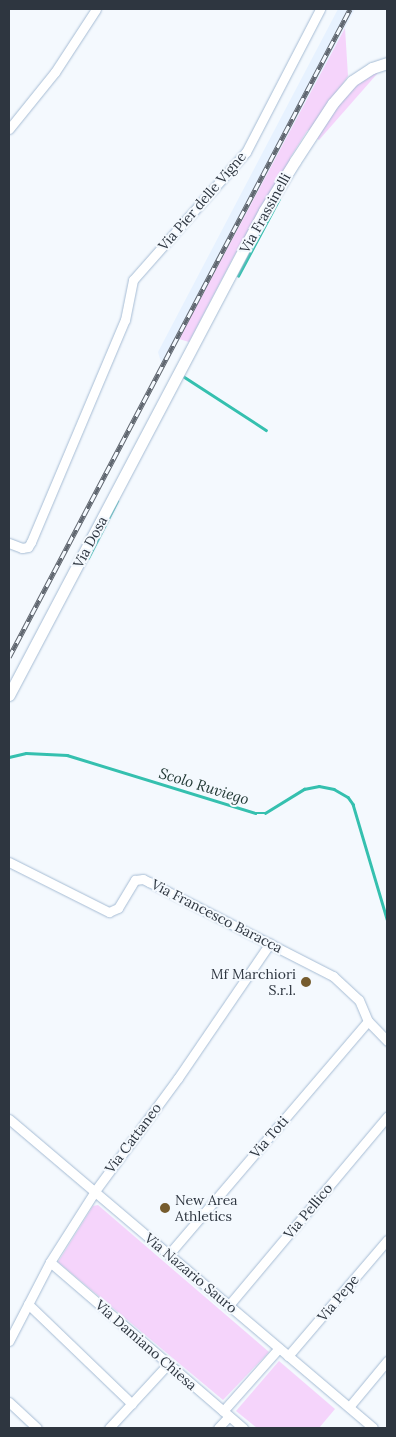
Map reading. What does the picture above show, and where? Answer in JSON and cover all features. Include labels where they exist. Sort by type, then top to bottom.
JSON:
[{"type":"street","points":[[9,128],[55,72],[96,9]]},
{"type":"street","name":"Via Pier delle Vigne","points":[[9,543],[22,548],[28,547],[31,542],[128,312],[133,280],[246,152],[320,9]]},
{"type":"street","name":"Via Frassinelli","points":[[171,388],[264,211],[312,134],[333,103],[352,81],[372,68],[387,63]]},
{"type":"street","name":"Via Dosa","points":[[9,695],[171,388]]},
{"type":"street","name":"Via Francesco Baracca","points":[[9,862],[109,912],[118,908],[134,881],[143,879],[333,976],[359,1000],[368,1021],[387,1041]]},
{"type":"street","name":"Via Cattaneo","points":[[9,1341],[50,1262],[95,1191],[178,1078],[270,943]]},
{"type":"street","name":"Via Toti","points":[[169,1254],[368,1021]]},
{"type":"street","name":"Via Pellico","points":[[229,1305],[387,1117]]},
{"type":"street","name":"Via Nazario Sauro","points":[[9,1118],[373,1428]]},
{"type":"street","name":"Via Pepe","points":[[288,1356],[387,1240]]},
{"type":"street","name":"Via Damiano Chiesa","points":[[50,1262],[243,1428]]},
{"type":"street","points":[[28,1304],[132,1404]]},
{"type":"street","points":[[218,1428],[226,1414],[279,1348]]},
{"type":"street","points":[[348,1407],[387,1361]]},
{"type":"street","points":[[109,1428],[168,1364]]},
{"type":"street","points":[[9,1402],[37,1428]]},
{"type":"shaded area","points":[[338,9],[355,9],[163,369],[158,352]]},
{"type":"shaded area","points":[[345,28],[348,76],[314,127],[307,131],[290,158],[290,163],[234,256],[189,342],[179,339]]},
{"type":"shaded area","points":[[384,66],[319,140],[314,137],[349,86]]},
{"type":"shaded area","points":[[98,1205],[269,1352],[223,1400],[58,1262],[93,1206]]},
{"type":"shaded area","points":[[279,1361],[335,1409],[319,1428],[257,1428],[236,1411]]},
{"type":"waterway","points":[[238,276],[279,199]]},
{"type":"waterway","points":[[183,376],[266,430]]},
{"type":"waterway","points":[[88,558],[117,501]]},
{"type":"waterway","name":"Scolo Ruviego","points":[[9,757],[26,753],[67,755],[255,813],[265,813],[304,789],[319,786],[334,789],[348,797],[353,804],[387,919]]},
{"type":"railway","points":[[9,657],[350,9]]},
{"type":"place","name":"Mf Marchiori S.r.l.","points":[[306,982]]},
{"type":"place","name":"New Area Athletics","points":[[165,1208]]}]
